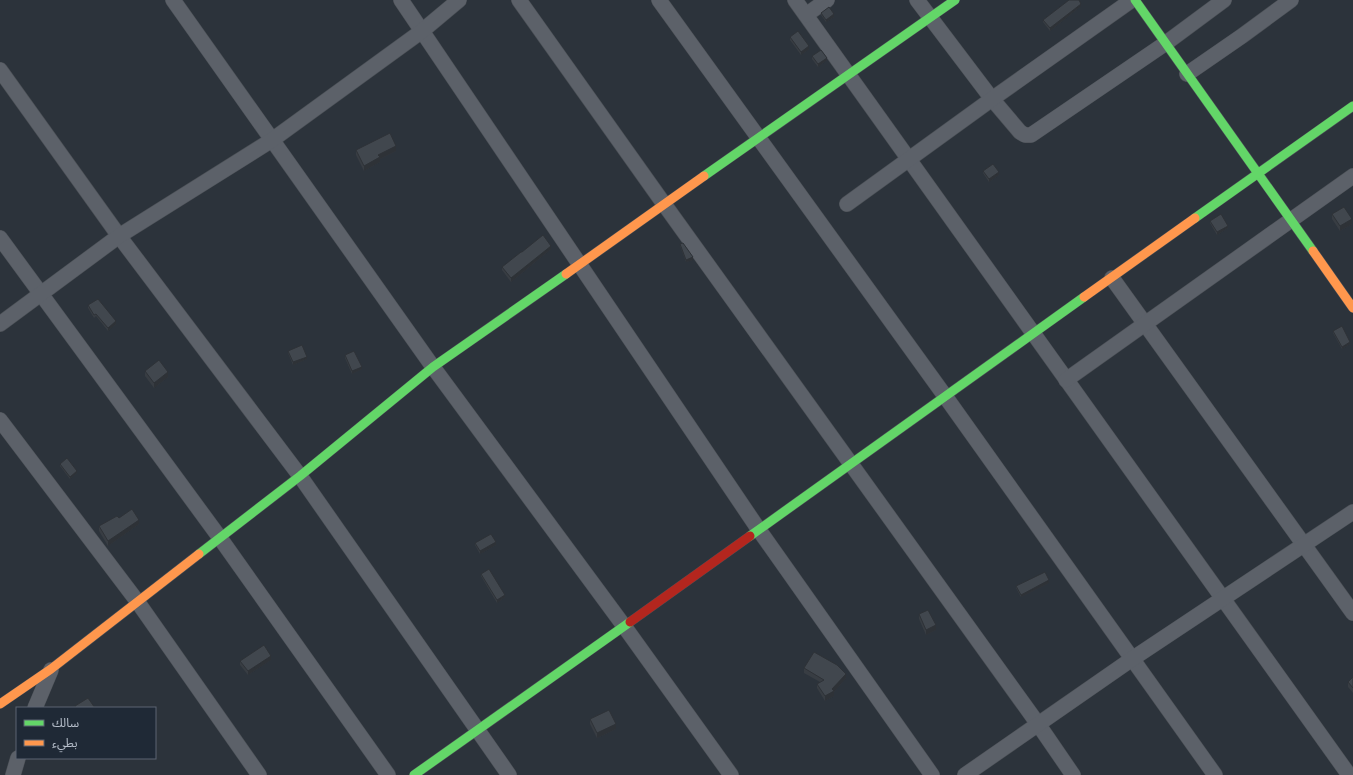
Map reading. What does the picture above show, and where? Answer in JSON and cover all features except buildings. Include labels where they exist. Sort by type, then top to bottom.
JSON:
[{"type":"street","points":[[173,0],[433,367],[624,626],[731,775]]},
{"type":"street","points":[[401,0],[759,530],[932,775]]},
{"type":"street","points":[[0,324],[120,236],[272,140],[422,31],[459,0]]},
{"type":"street","points":[[519,0],[1073,775]]},
{"type":"street","points":[[659,0],[945,396],[1215,775]]},
{"type":"street","points":[[795,0],[1349,775]]},
{"type":"street","points":[[806,15],[827,0]]},
{"type":"street","points":[[917,0],[992,99],[1020,132],[1025,135],[1031,135],[1166,43],[1224,0]]},
{"type":"street","points":[[0,704],[51,669],[300,476],[433,367],[955,0]]},
{"type":"street","points":[[847,204],[909,158],[1132,0]]},
{"type":"street","points":[[1135,0],[1353,308]]},
{"type":"street","points":[[1187,74],[1291,0]]},
{"type":"street","points":[[0,70],[120,236],[300,476],[509,775]]},
{"type":"street","points":[[414,775],[1353,106]]},
{"type":"street","points":[[1066,380],[1353,176]]},
{"type":"street","points":[[0,238],[220,538],[388,775]]},
{"type":"street","points":[[1112,278],[1353,613]]},
{"type":"street","points":[[0,420],[137,601],[259,775]]},
{"type":"street","points":[[965,775],[1132,658],[1353,512]]},
{"type":"street","points":[[35,707],[51,669]]},
{"type":"street","points":[[13,775],[18,759]]},
{"type":"traffic: fast","points":[[704,176],[955,0]]},
{"type":"traffic: fast","points":[[1135,0],[1313,251]]},
{"type":"traffic: fast","points":[[1195,218],[1353,106]]},
{"type":"traffic: fast","points":[[199,554],[300,476],[433,367],[566,274]]},
{"type":"traffic: fast","points":[[750,536],[1084,297]]},
{"type":"traffic: fast","points":[[414,775],[630,622]]},
{"type":"traffic: slow","points":[[566,274],[704,176]]},
{"type":"traffic: slow","points":[[1084,297],[1195,218]]},
{"type":"traffic: slow","points":[[1313,251],[1353,308]]},
{"type":"traffic: slow","points":[[0,704],[51,669],[199,554]]},
{"type":"traffic: jam","points":[[630,622],[750,536]]}]
